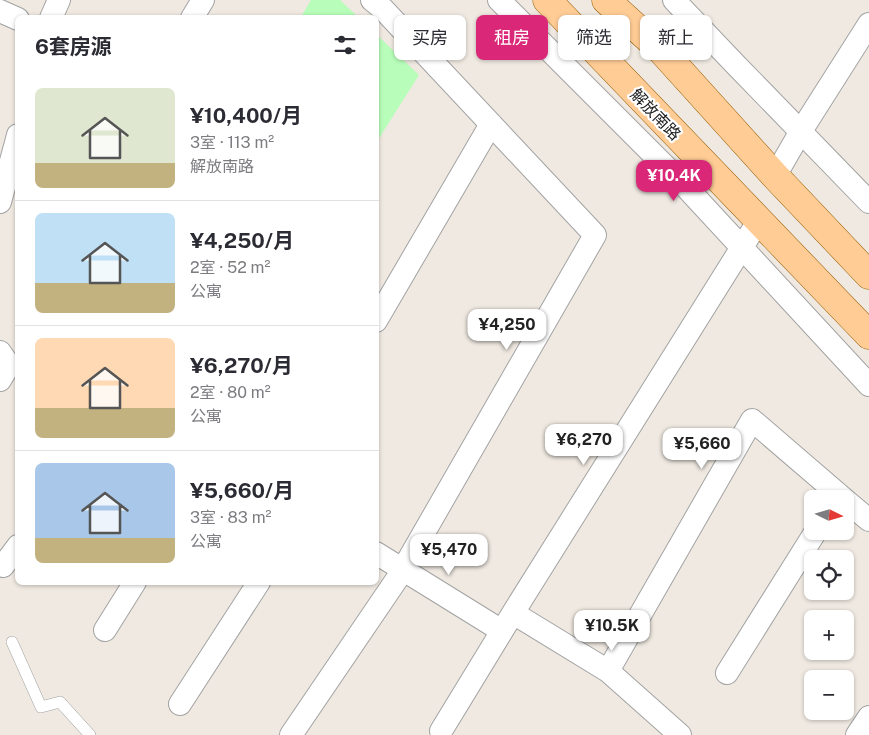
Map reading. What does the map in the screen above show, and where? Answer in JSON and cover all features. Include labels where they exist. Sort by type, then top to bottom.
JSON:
[{"type":"main road","name":"解放南路","points":[[548,0],[869,335]]},
{"type":"main road","points":[[606,0],[662,50],[775,176],[869,275]]},
{"type":"street","points":[[52,15],[59,0]]},
{"type":"street","points":[[194,15],[203,0]]},
{"type":"street","points":[[499,0],[684,185],[869,385]]},
{"type":"street","points":[[674,0],[869,202]]},
{"type":"street","points":[[291,735],[403,569],[596,235],[491,124],[382,3]]},
{"type":"street","points":[[0,11],[15,18]]},
{"type":"street","points":[[775,176],[869,24]]},
{"type":"street","points":[[379,316],[491,124]]},
{"type":"street","points":[[0,202],[15,146]]},
{"type":"street","points":[[441,731],[759,220]]},
{"type":"street","points":[[608,672],[752,420],[832,490]]},
{"type":"street","points":[[854,508],[869,520]]},
{"type":"street","points":[[726,673],[810,540]]},
{"type":"street","points":[[3,566],[15,550]]},
{"type":"street","points":[[379,555],[403,569],[608,672],[680,735]]},
{"type":"street","points":[[105,630],[133,585]]},
{"type":"street","points":[[180,704],[257,585]]},
{"type":"street","points":[[857,735],[869,717]]},
{"type":"lane","points":[[12,642],[42,707],[60,702],[90,735]]},
{"type":"green space","points":[[311,0],[340,0],[356,15],[302,15]]},
{"type":"green space","points":[[379,37],[394,51],[394,60],[403,60],[419,75],[379,138]]}]
